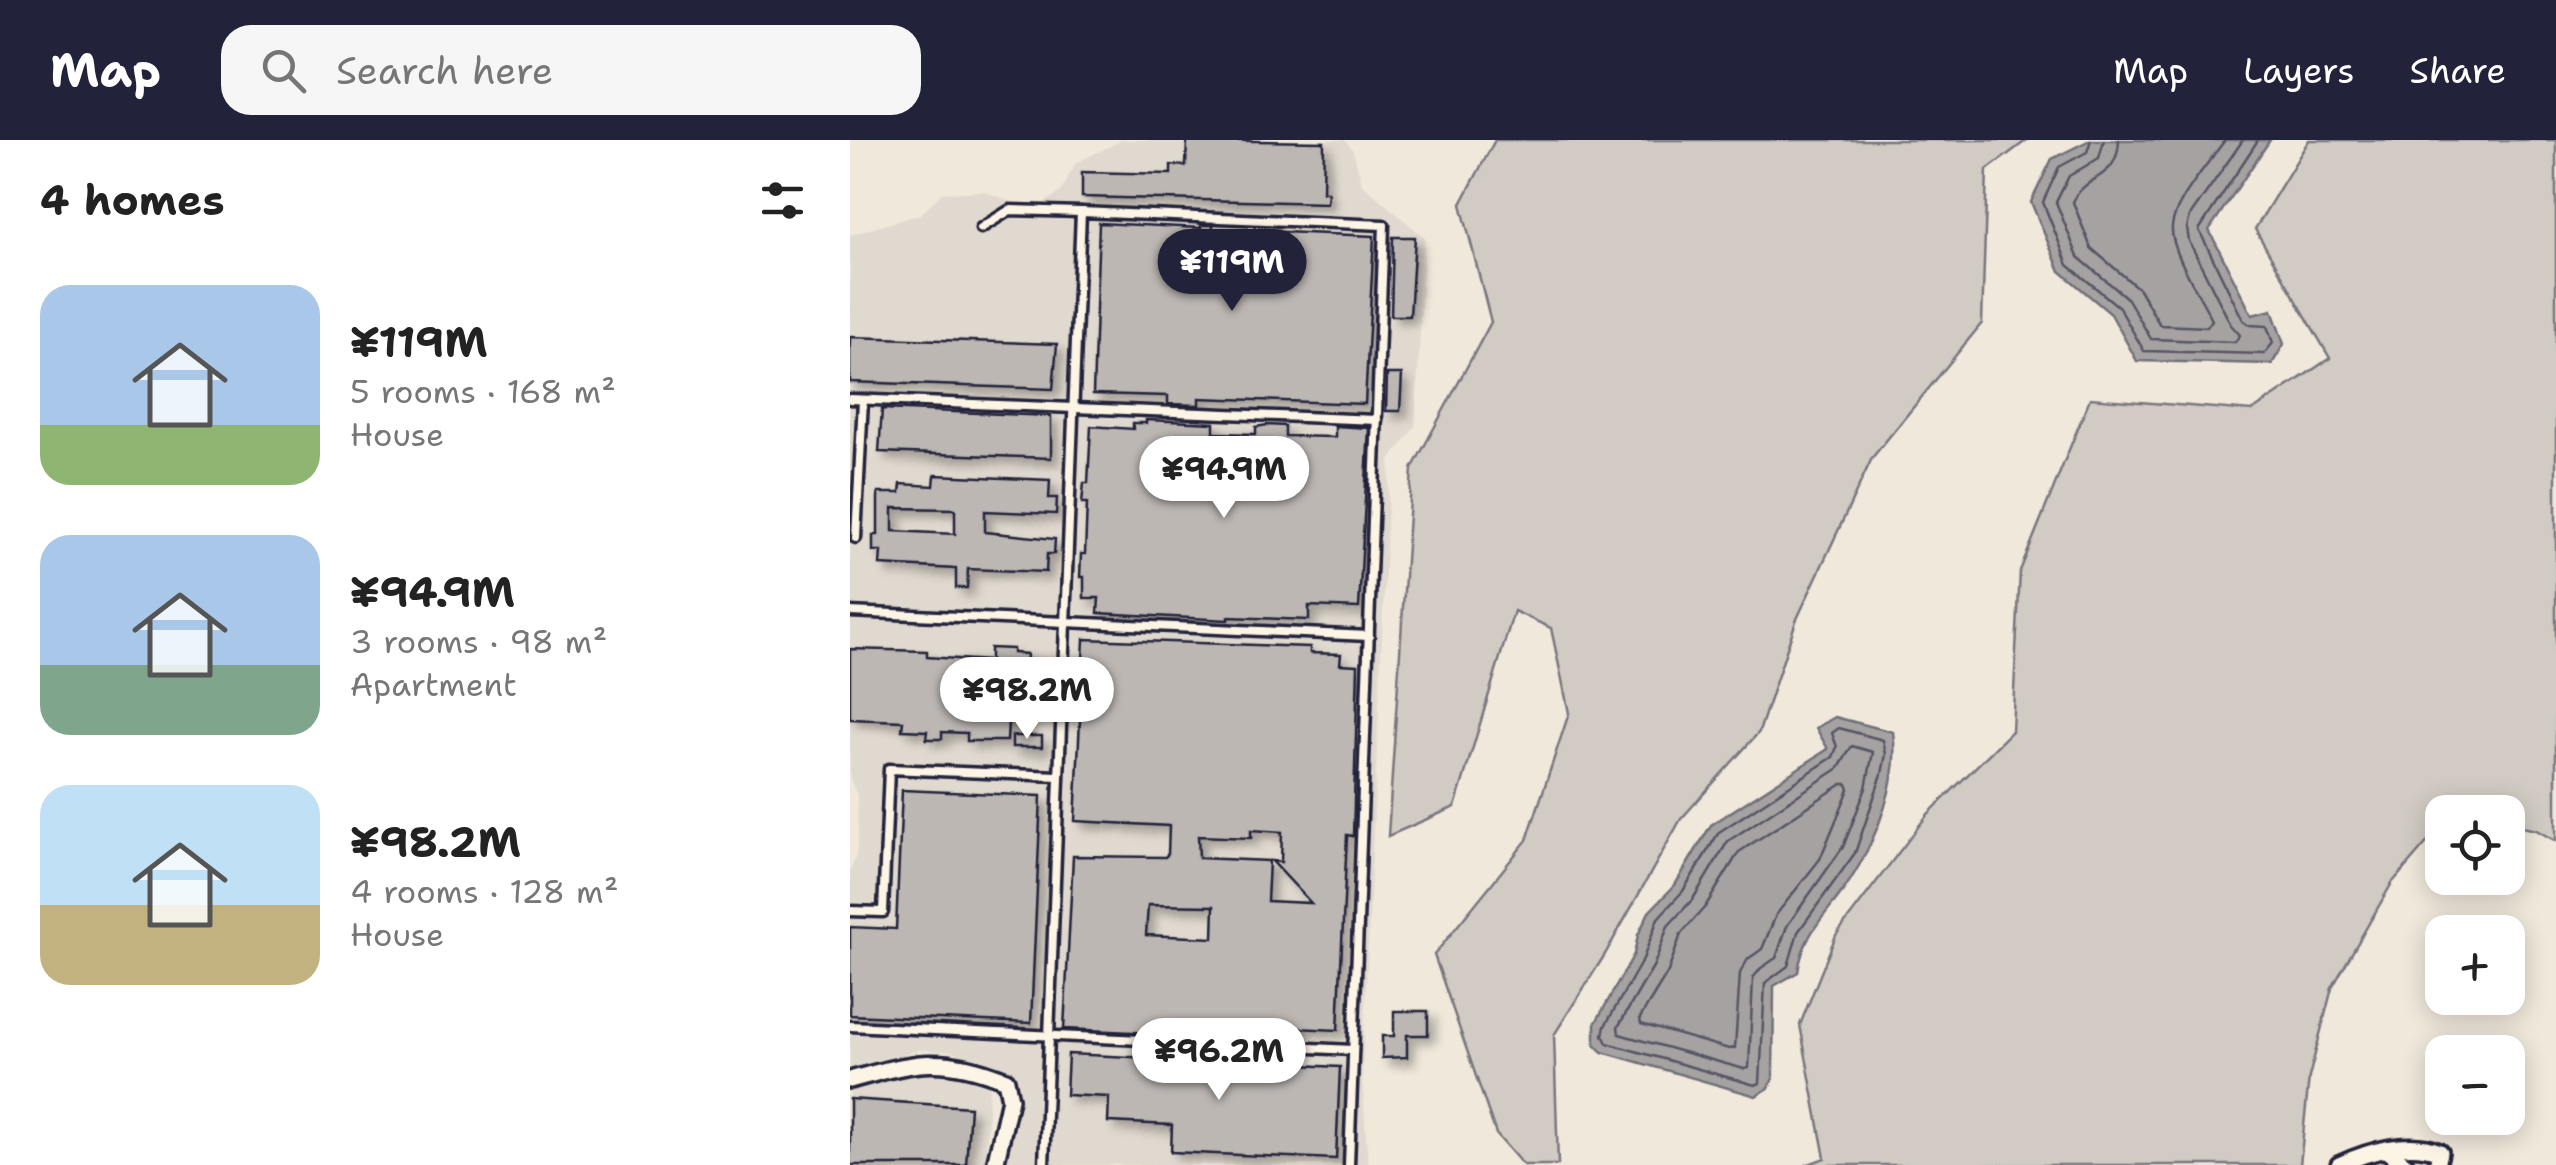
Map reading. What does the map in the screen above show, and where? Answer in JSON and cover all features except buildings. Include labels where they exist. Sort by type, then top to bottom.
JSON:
[{"type":"street","points":[[850,1080],[937,1061],[974,1067],[1006,1080],[1010,1099],[995,1165]]},
{"type":"street","points":[[2339,1165],[2359,1156],[2422,1144],[2440,1152],[2437,1165]]},
{"type":"street","points":[[2386,1151],[2406,1165]]},
{"type":"lane","points":[[981,228],[1010,210],[1384,225],[1349,1165]]},
{"type":"lane","points":[[1044,1165],[1081,212]]},
{"type":"lane","points":[[850,399],[1376,420]]},
{"type":"lane","points":[[856,538],[864,400]]},
{"type":"lane","points":[[850,612],[1369,636]]},
{"type":"lane","points":[[850,911],[883,912],[889,769],[1058,776]]},
{"type":"lane","points":[[850,1026],[1353,1050]]},
{"type":"shaded area","points":[[1122,140],[1345,140],[1353,150],[1362,184],[1425,238],[1415,427],[1390,460],[1362,1076],[1368,1165],[1002,1165],[1016,1115],[1017,1080],[951,1051],[919,1050],[850,1070],[850,871],[858,834],[857,795],[850,779],[850,235],[921,214],[942,193],[984,191],[1023,207],[1038,207],[1061,192],[1076,163]]},
{"type":"shaded area","points":[[1495,140],[2027,140],[1987,170],[1982,323],[1872,458],[1796,621],[1759,732],[1681,819],[1604,956],[1554,1035],[1558,1165],[1523,1165],[1496,1134],[1434,955],[1527,840],[1569,713],[1551,628],[1514,611],[1455,807],[1388,836],[1412,469],[1491,322],[1461,204]]},
{"type":"shaded area","points":[[2309,140],[2556,140],[2556,841],[2525,828],[2525,795],[2425,795],[2425,845],[2392,883],[2332,988],[2309,1077],[2300,1165],[1806,1165],[1825,1158],[1800,1025],[1836,935],[1928,814],[2012,731],[2020,571],[2090,398],[2252,411],[2330,358],[2255,229]]},
{"type":"shaded area","points":[[921,1067],[959,1069],[989,1082],[986,1165],[850,1165],[850,1081]]},
{"type":"water","points":[[2090,140],[2270,140],[2209,230],[2252,315],[2272,310],[2284,344],[2272,364],[2137,361],[2111,314],[2060,271],[2031,202],[2052,159]]},
{"type":"water","points":[[1835,717],[1893,732],[1890,789],[1870,845],[1812,933],[1798,972],[1774,986],[1773,1078],[1769,1088],[1756,1096],[1602,1052],[1595,1045],[1595,1024],[1634,954],[1649,912],[1675,885],[1711,825],[1828,749],[1816,728]]}]
